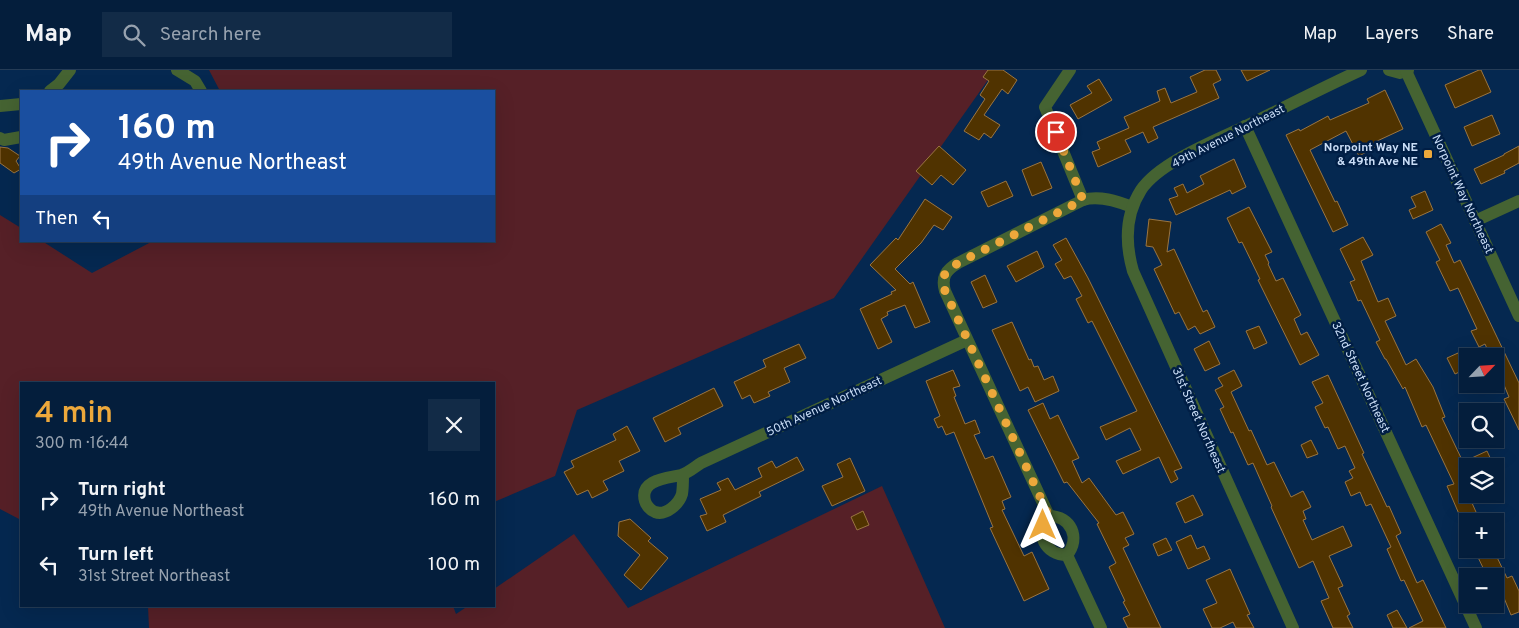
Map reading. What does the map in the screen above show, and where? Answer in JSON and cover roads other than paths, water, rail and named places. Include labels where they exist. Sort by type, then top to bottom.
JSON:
[{"type":"street","points":[[51,90],[60,84],[70,70]]},
{"type":"street","points":[[177,70],[195,81],[200,90]]},
{"type":"street","points":[[1070,70],[1045,107],[1083,200]]},
{"type":"street","name":"49th Avenue Northeast","points":[[1132,206],[1141,191],[1158,173],[1213,141],[1361,70]]},
{"type":"street","points":[[1388,70],[1400,73],[1407,71]]},
{"type":"street","name":"Norpoint Way Northeast","points":[[1407,71],[1519,316]]},
{"type":"street","points":[[0,106],[20,104]]},
{"type":"street","name":"32nd Street Northeast","points":[[1245,126],[1476,628]]},
{"type":"street","points":[[0,138],[4,140],[20,137]]},
{"type":"street","points":[[1049,516],[945,291],[943,282],[945,273],[958,263],[1083,200],[1089,198],[1118,201],[1132,206]]},
{"type":"street","points":[[1475,221],[1519,201]]},
{"type":"street","name":"31st Street Northeast","points":[[1132,206],[1127,230],[1127,242],[1132,271],[1293,628]]},
{"type":"street","name":"50th Avenue Northeast","points":[[683,475],[702,463],[967,340]]},
{"type":"street","points":[[1049,516],[1065,520],[1072,529],[1074,540],[1067,555],[1052,552],[1043,541],[1042,530],[1045,520],[1049,516]]},
{"type":"street","points":[[1067,555],[1101,628]]},
{"type":"place","name":"Norpoint Way NE & 49th Ave NE","points":[[1428,154]]}]
